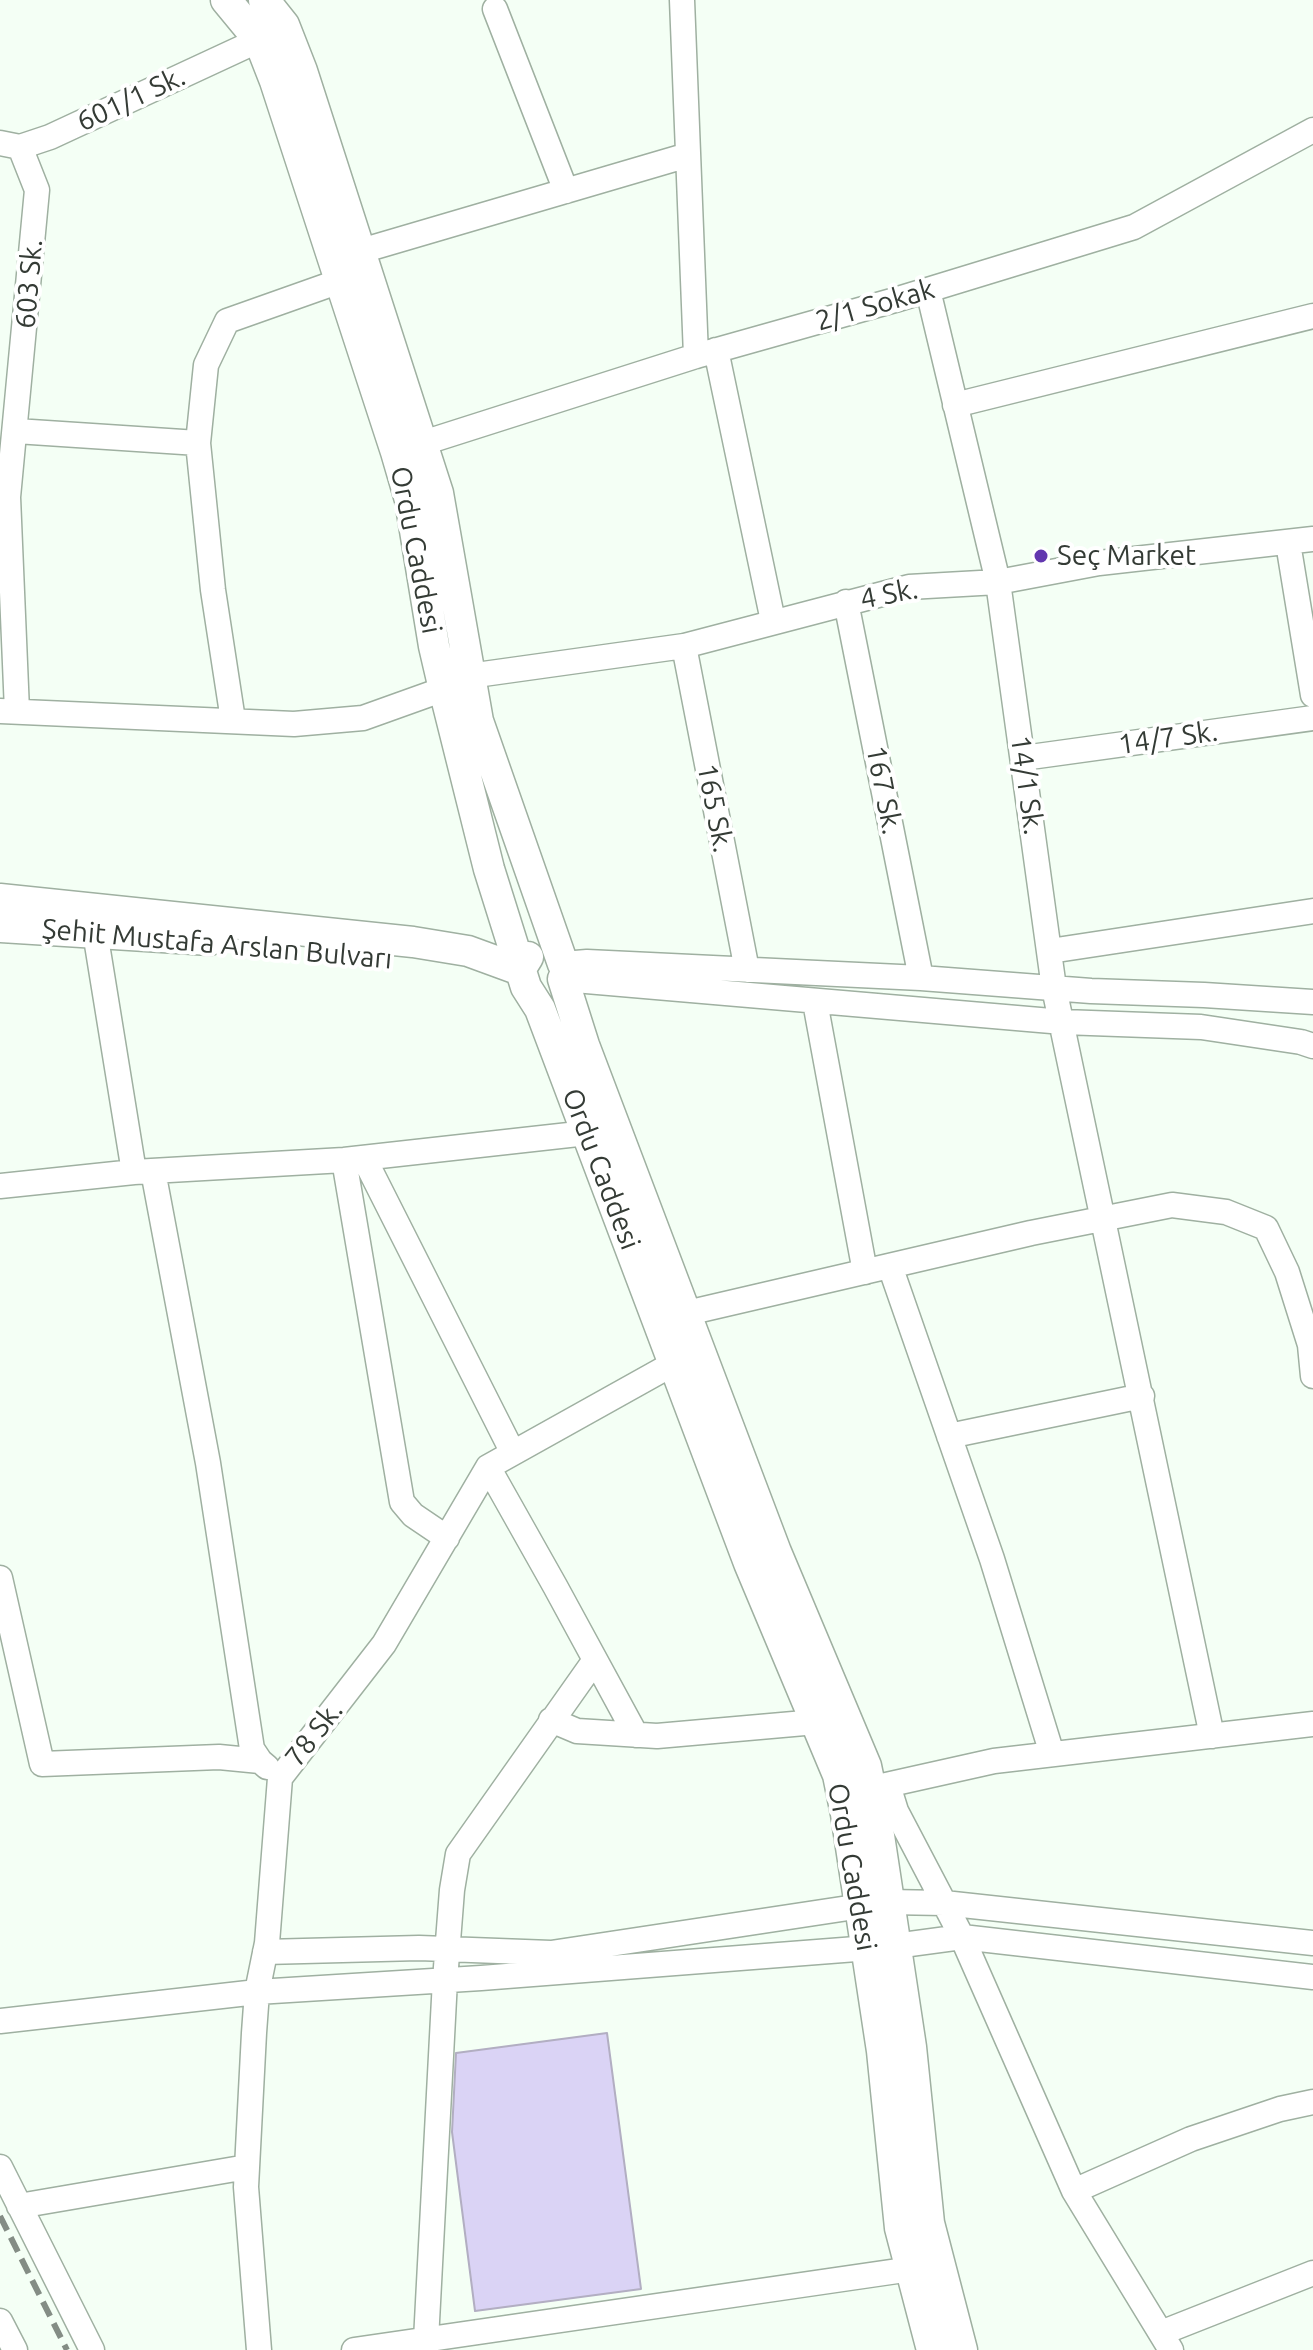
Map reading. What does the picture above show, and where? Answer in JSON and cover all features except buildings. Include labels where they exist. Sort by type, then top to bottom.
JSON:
[{"type":"main road","name":"Ordu Caddesi","points":[[226,0],[272,32]]},
{"type":"main road","name":"Ordu Caddesi","points":[[264,0],[272,32],[275,81],[350,266],[410,447],[410,500],[434,646],[478,721],[563,972],[673,1318]]},
{"type":"main road","name":"Ordu Caddesi","points":[[456,683],[489,869],[527,983],[540,1009],[587,1133],[673,1318],[866,1766],[879,1787],[874,1905]]},
{"type":"main road","name":"Şehit Mustafa Arslan Bulvarı","points":[[0,899],[413,942],[468,951],[527,983]]},
{"type":"main road","name":"Şehit Mustafa Arslan Bulvarı","points":[[0,927],[348,949],[527,983]]},
{"type":"main road","points":[[527,983],[526,959],[535,952],[556,956],[563,972]]},
{"type":"main road","name":"Ordu Caddesi","points":[[688,1356],[749,1563],[838,1775],[874,1905],[880,1946],[882,2051],[900,2228],[932,2350]]},
{"type":"main road","name":"Ordu Caddesi","points":[[880,1946],[911,2047],[929,2223],[962,2350]]},
{"type":"street","points":[[682,0],[688,155],[706,353],[773,621]]},
{"type":"street","points":[[495,9],[566,191]]},
{"type":"street","name":"601/1 Sk.","points":[[10,145],[50,137],[272,32]]},
{"type":"street","name":"2/1 Sokak","points":[[410,447],[706,353],[1134,227],[1313,130]]},
{"type":"street","name":"603 Sk.","points":[[9,711],[4,496],[16,431],[37,190],[10,145]]},
{"type":"street","points":[[233,720],[213,590],[198,443],[206,365],[227,321],[350,266],[566,191],[688,155]]},
{"type":"street","name":"14/1 Sk.","points":[[928,290],[998,582],[1054,988],[1212,1736]]},
{"type":"street","points":[[955,405],[1313,316]]},
{"type":"street","points":[[16,431],[198,443]]},
{"type":"street","name":"4 Sk.","points":[[9,711],[294,724],[363,718],[456,683],[684,646],[909,587],[998,582],[1099,563],[1313,539]]},
{"type":"street","points":[[1288,543],[1313,695]]},
{"type":"street","name":"167 Sk.","points":[[846,602],[921,978]]},
{"type":"street","name":"165 Sk.","points":[[684,646],[747,970]]},
{"type":"street","name":"14/7 Sk.","points":[[1023,758],[1313,718]]},
{"type":"street","points":[[1050,951],[1313,911]]},
{"type":"street","points":[[95,932],[208,1463],[252,1749],[260,1761],[280,1778]]},
{"type":"street","points":[[563,972],[587,962],[1313,1002]]},
{"type":"street","points":[[563,972],[815,1002],[1063,1022],[1201,1027],[1313,1046]]},
{"type":"street","points":[[815,1002],[865,1272]]},
{"type":"street","points":[[0,1186],[144,1171],[354,1159],[587,1133]]},
{"type":"street","points":[[354,1159],[513,1453]]},
{"type":"street","points":[[354,1159],[402,1502],[413,1515],[447,1538]]},
{"type":"street","points":[[673,1318],[890,1266],[1172,1205],[1226,1212],[1266,1228],[1301,1281],[1313,1376]]},
{"type":"street","points":[[890,1266],[992,1559],[1052,1754]]},
{"type":"street","points":[[636,1735],[488,1467],[688,1356]]},
{"type":"street","points":[[949,1436],[1142,1396]]},
{"type":"street","name":"78 Sk.","points":[[259,2350],[246,2187],[257,1992],[265,1952],[280,1778],[384,1644],[488,1467]]},
{"type":"street","points":[[0,1578],[42,1764],[219,1757],[260,1761]]},
{"type":"street","points":[[426,2340],[447,1949],[458,1854],[595,1660]]},
{"type":"street","points":[[551,1720],[577,1731],[657,1736],[816,1722]]},
{"type":"street","points":[[1313,1724],[994,1761],[879,1787],[896,1811],[962,1937],[1074,2191],[1166,2342],[1313,2273]]},
{"type":"street","points":[[265,1952],[447,1949],[551,1953],[874,1905],[944,1903],[1313,1943]]},
{"type":"street","points":[[0,2021],[257,1992],[445,1980],[962,1937],[1313,1977]]},
{"type":"street","points":[[1074,2191],[1191,2139],[1280,2109],[1313,2102]]},
{"type":"street","points":[[0,2167],[92,2350]]},
{"type":"street","points":[[19,2206],[247,2167]]},
{"type":"street","points":[[354,2350],[911,2269]]},
{"type":"street","points":[[0,2321],[15,2350]]},
{"type":"railway","points":[[0,2216],[67,2350]]},
{"type":"place","name":"Seç Market","points":[[1041,556]]}]
